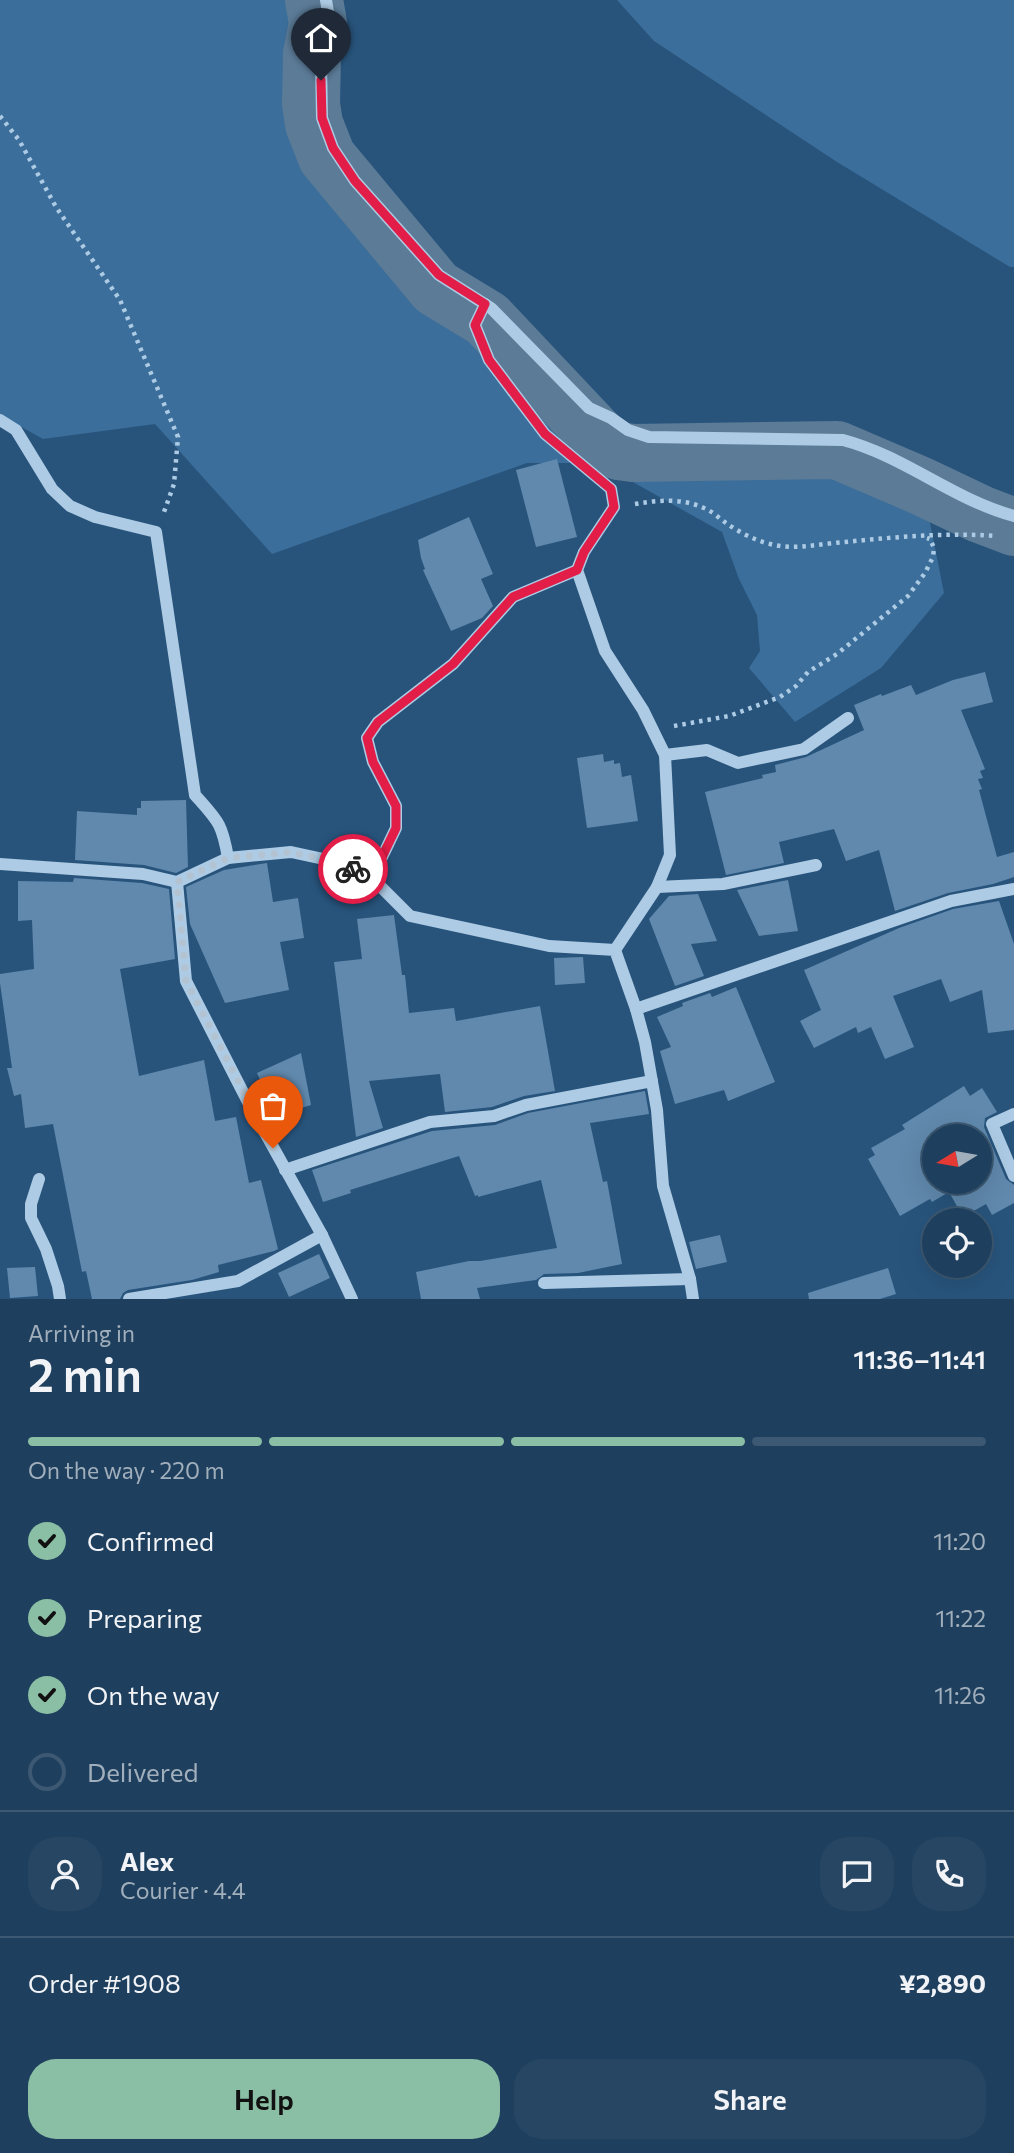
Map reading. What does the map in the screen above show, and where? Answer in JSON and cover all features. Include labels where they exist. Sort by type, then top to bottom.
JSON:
[{"type":"street","points":[[326,0],[328,18],[320,61],[322,118],[333,148],[355,181],[439,275],[485,304],[589,408],[628,430],[649,437],[842,440],[863,445],[972,500],[1014,516]]},
{"type":"street","points":[[485,304],[475,325],[489,360],[545,434],[611,489],[614,507],[584,552],[577,570],[604,651],[643,710],[665,755],[670,856],[657,887],[615,950]]},
{"type":"street","points":[[0,420],[16,429],[52,489],[70,506],[95,517],[156,532],[195,795],[219,822],[228,858]]},
{"type":"street","points":[[372,878],[396,828],[396,806],[373,762],[367,738],[378,722],[453,664],[513,597],[577,570]]},
{"type":"street","points":[[665,755],[707,750],[738,763],[804,749],[848,718]]},
{"type":"street","points":[[0,864],[143,874],[177,882],[228,858],[290,852],[342,863],[372,878],[410,916],[549,946],[615,950]]},
{"type":"street","points":[[657,887],[723,884],[816,865]]},
{"type":"street","points":[[177,882],[186,981],[249,1104],[322,1235],[352,1299]]},
{"type":"street","points":[[636,1009],[951,901],[1014,889]]},
{"type":"street","points":[[615,950],[645,1042],[657,1110],[663,1186],[694,1299]]},
{"type":"street","points":[[285,1170],[430,1122],[494,1116],[526,1105],[652,1082]]},
{"type":"street","points":[[1014,1114],[992,1124],[1014,1176]]},
{"type":"street","points":[[39,1179],[31,1204],[31,1218],[46,1249],[60,1299]]},
{"type":"street","points":[[129,1299],[238,1281],[322,1235]]},
{"type":"street","points":[[544,1283],[690,1279]]},
{"type":"path","points":[[0,116],[19,140],[56,207],[120,300],[178,437],[174,484],[156,532]]},
{"type":"path","points":[[614,507],[659,499],[687,503],[705,508],[748,536],[793,548],[968,534],[1006,537]]},
{"type":"path","points":[[652,730],[729,716],[780,697],[796,687],[808,672],[837,654],[908,596],[933,557],[934,548],[927,538]]},
{"type":"shaded area","points":[[0,0],[289,0],[293,129],[380,241],[515,377],[650,457],[920,473],[944,593],[881,668],[795,722],[749,668],[760,651],[757,615],[739,579],[722,532],[599,463],[527,463],[272,554],[155,424],[43,439],[0,415]]},
{"type":"shaded area","points":[[617,0],[1014,0],[1014,267],[837,162],[654,41]]},
{"type":"building","points":[[557,459],[577,537],[536,547],[516,470]]},
{"type":"building","points":[[469,517],[493,574],[481,579],[493,606],[482,618],[451,631],[423,570],[425,569],[418,540]]},
{"type":"building","points":[[985,672],[993,702],[961,710],[985,769],[980,771],[983,778],[978,779],[982,789],[979,790],[997,857],[1014,852],[1014,877],[948,893],[895,911],[879,850],[846,861],[834,829],[779,842],[784,863],[726,875],[705,792],[763,778],[762,775],[776,772],[775,765],[806,757],[864,730],[854,705],[911,685],[916,695],[953,680]]},
{"type":"building","points":[[603,754],[604,762],[614,760],[614,764],[620,763],[622,777],[631,775],[638,821],[587,828],[577,758]]},
{"type":"building","points":[[186,800],[188,867],[176,873],[144,865],[75,860],[77,811],[137,815],[141,801]]},
{"type":"building","points":[[267,863],[273,902],[298,898],[304,938],[280,942],[289,990],[225,1003],[190,924],[186,887],[224,870]]},
{"type":"building","points":[[74,878],[142,883],[169,889],[175,959],[120,969],[139,1076],[204,1060],[215,1121],[236,1117],[249,1183],[261,1180],[278,1249],[218,1265],[219,1272],[192,1280],[128,1290],[120,1299],[92,1299],[86,1271],[82,1272],[53,1124],[25,1128],[21,1094],[14,1096],[7,1068],[12,1068],[0,974],[34,969],[32,920],[18,921],[18,881],[73,882]]},
{"type":"building","points":[[788,880],[798,931],[759,936],[737,890]]},
{"type":"building","points":[[698,894],[717,941],[691,944],[704,976],[675,986],[649,919],[669,896]]},
{"type":"building","points":[[999,901],[1014,944],[1014,1030],[988,1033],[982,990],[950,1002],[941,979],[893,996],[914,1047],[885,1059],[871,1027],[858,1033],[856,1027],[814,1048],[800,1021],[821,1010],[804,970],[899,928],[953,909]]},
{"type":"building","points":[[394,915],[409,1013],[454,1008],[456,1021],[540,1006],[555,1091],[524,1096],[492,1107],[445,1112],[440,1074],[369,1081],[383,1128],[356,1137],[334,962],[362,959],[357,919]]},
{"type":"building","points":[[583,957],[585,983],[555,985],[554,958]]},
{"type":"building","points":[[736,987],[775,1082],[728,1101],[724,1090],[675,1104],[660,1051],[671,1047],[657,1017],[683,1006],[682,1003],[710,993],[712,997]]},
{"type":"building","points":[[301,1053],[311,1105],[276,1116],[257,1073]]},
{"type":"building","points":[[964,1086],[970,1096],[982,1088],[997,1112],[985,1118],[984,1124],[922,1124],[922,1194],[946,1194],[932,1202],[930,1199],[900,1216],[868,1159],[875,1155],[871,1148],[905,1129],[902,1125]]},
{"type":"building","points":[[645,1091],[649,1114],[590,1123],[603,1182],[607,1181],[622,1264],[578,1273],[544,1274],[536,1280],[477,1288],[480,1299],[421,1299],[416,1272],[557,1248],[541,1180],[478,1197],[475,1196],[459,1156],[350,1190],[351,1193],[323,1202],[312,1170],[432,1131],[495,1125],[528,1113]]},
{"type":"building","points":[[992,1146],[1006,1179],[1014,1185],[1014,1203],[992,1215],[992,1208],[988,1208],[986,1204],[979,1208],[958,1208],[950,1194],[992,1194]]},
{"type":"building","points":[[720,1235],[727,1262],[696,1269],[689,1242]]},
{"type":"building","points":[[319,1254],[330,1278],[289,1297],[278,1273]]},
{"type":"building","points":[[35,1267],[38,1296],[10,1298],[7,1268]]},
{"type":"building","points":[[888,1268],[896,1294],[880,1299],[809,1299],[808,1293]]},
{"type":"waterway","points":[[314,0],[318,23],[312,54],[311,104],[314,124],[327,157],[436,288],[487,319],[602,441],[618,451],[633,453],[837,450],[1014,527]]},
{"type":"way so far","points":[[273,1148],[186,981],[177,882],[228,858],[290,852],[342,863],[353,869]]},
{"type":"route","points":[[321,80],[322,118],[333,148],[355,181],[439,275],[485,304],[475,325],[489,360],[545,434],[611,489],[614,507],[584,552],[577,570],[513,597],[453,664],[378,722],[367,738],[373,762],[396,806],[396,828],[372,878],[353,869]]}]
